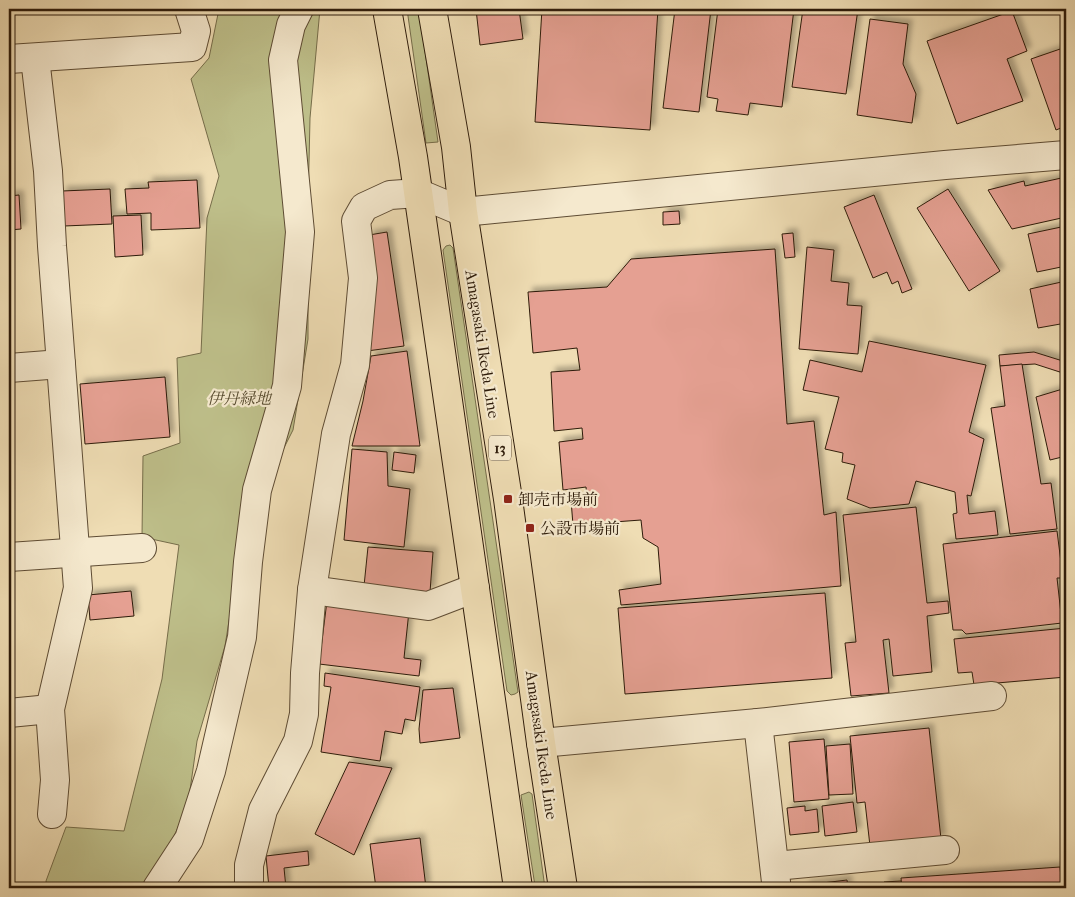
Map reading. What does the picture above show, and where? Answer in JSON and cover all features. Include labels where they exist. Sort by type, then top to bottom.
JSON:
[{"type":"main road","points":[[387,9],[411,143],[518,888]]},
{"type":"main road","name":"Amagasaki Ikeda Line","points":[[432,9],[456,147],[462,212],[508,499],[563,888]]},
{"type":"street","points":[[52,814],[55,780],[50,709],[78,588],[48,171],[22,58],[192,47],[196,31],[189,9]]},
{"type":"street","points":[[157,888],[189,839],[211,771],[242,637],[256,490],[287,386],[300,232],[283,60],[291,25],[299,9]]},
{"type":"street","points":[[249,888],[249,865],[263,810],[298,741],[304,714],[305,673],[312,590],[336,434],[355,366],[363,278],[356,222],[364,207],[390,195],[418,193],[462,212],[945,165],[1066,156]]},
{"type":"street","points":[[9,368],[61,364]]},
{"type":"street","points":[[9,557],[142,548]]},
{"type":"street","points":[[312,590],[428,606],[475,588]]},
{"type":"street","points":[[541,743],[758,723],[992,696]]},
{"type":"street","points":[[9,712],[50,709]]},
{"type":"street","points":[[758,723],[775,877],[945,850]]},
{"type":"green space","name":"伊丹緑地","points":[[219,9],[320,9],[310,118],[308,339],[293,430],[244,527],[225,646],[197,741],[188,804],[160,869],[149,888],[47,888],[46,881],[66,827],[124,831],[162,679],[179,545],[142,537],[143,456],[180,443],[177,358],[201,353],[207,218],[219,176],[191,79],[209,58]]},
{"type":"green space","points":[[407,9],[419,9],[438,142],[426,143]]},
{"type":"green space","points":[[450,245],[453,248],[518,692],[511,695],[507,691],[443,250],[446,246]]},
{"type":"green space","points":[[529,792],[532,794],[545,888],[536,888],[535,886],[521,795]]},
{"type":"building","points":[[476,9],[519,9],[523,39],[480,45]]},
{"type":"building","points":[[542,9],[658,9],[650,130],[535,122]]},
{"type":"building","points":[[675,9],[711,9],[699,112],[663,108]]},
{"type":"building","points":[[718,9],[794,9],[782,107],[750,103],[748,115],[716,111],[718,99],[707,97]]},
{"type":"building","points":[[803,9],[858,9],[846,94],[792,87]]},
{"type":"building","points":[[1012,11],[1027,51],[1007,59],[1023,101],[957,124],[927,41]]},
{"type":"building","points":[[870,19],[908,24],[903,64],[916,94],[912,123],[857,115]]},
{"type":"building","points":[[1066,47],[1066,126],[1056,130],[1031,59]]},
{"type":"building","points":[[1066,177],[1066,217],[1012,229],[988,190],[1024,181],[1025,186]]},
{"type":"building","points":[[197,180],[200,228],[151,230],[151,213],[127,214],[125,189],[149,188],[148,182]]},
{"type":"building","points":[[110,189],[112,224],[64,226],[62,191]]},
{"type":"building","points":[[948,189],[1000,271],[969,291],[917,208]]},
{"type":"building","points":[[19,195],[21,229],[9,230],[9,196]]},
{"type":"building","points":[[874,195],[912,289],[902,293],[898,281],[892,284],[887,272],[873,278],[844,207]]},
{"type":"building","points":[[679,211],[680,224],[663,225],[663,212]]},
{"type":"building","points":[[141,215],[143,255],[115,257],[113,216]]},
{"type":"building","points":[[1066,226],[1066,266],[1037,272],[1028,234]]},
{"type":"building","points":[[387,232],[404,346],[367,351],[369,235]]},
{"type":"building","points":[[793,233],[795,257],[785,258],[782,234]]},
{"type":"building","points":[[807,247],[834,250],[831,281],[849,283],[847,305],[862,306],[858,354],[799,349]]},
{"type":"building","points":[[775,249],[787,424],[814,421],[824,515],[836,512],[841,586],[621,605],[619,590],[661,584],[658,547],[643,538],[641,520],[573,525],[571,500],[587,498],[586,487],[563,490],[559,442],[583,439],[582,428],[554,431],[551,372],[580,370],[577,348],[533,353],[528,292],[607,287],[631,259]]},
{"type":"building","points":[[1066,281],[1066,323],[1038,328],[1030,289]]},
{"type":"building","points":[[869,341],[986,365],[969,432],[984,439],[971,496],[967,495],[969,514],[995,511],[998,535],[956,539],[953,514],[957,513],[955,492],[916,481],[909,504],[870,508],[847,499],[855,465],[842,462],[843,453],[825,449],[839,397],[803,390],[810,360],[862,372]]},
{"type":"building","points":[[407,351],[420,446],[352,446],[371,356]]},
{"type":"building","points":[[1034,352],[1066,362],[1066,374],[1035,364],[1000,366],[999,355]]},
{"type":"building","points":[[1022,364],[1041,484],[1051,483],[1057,529],[1010,534],[991,408],[1005,406],[1000,366]]},
{"type":"building","points":[[165,377],[170,437],[85,444],[80,384]]},
{"type":"building","points":[[1066,388],[1066,456],[1050,460],[1036,397]]},
{"type":"building","points":[[352,449],[387,452],[388,486],[410,489],[404,547],[344,540]]},
{"type":"building","points":[[394,452],[416,455],[414,473],[392,470]]},
{"type":"building","points":[[916,507],[927,603],[948,601],[949,613],[927,616],[932,672],[893,676],[889,639],[883,640],[889,693],[851,696],[845,643],[856,642],[843,515]]},
{"type":"building","points":[[1057,531],[1063,578],[1057,578],[1062,623],[966,634],[962,630],[953,630],[943,544]]},
{"type":"building","points":[[368,547],[433,552],[430,592],[364,586]]},
{"type":"building","points":[[131,591],[134,616],[90,620],[88,595]]},
{"type":"building","points":[[825,593],[832,678],[625,694],[618,608]]},
{"type":"building","points":[[327,601],[409,611],[404,658],[421,660],[419,676],[319,664]]},
{"type":"building","points":[[1066,628],[1066,677],[974,685],[972,672],[958,673],[954,639]]},
{"type":"building","points":[[325,673],[420,687],[415,721],[405,719],[402,734],[385,731],[380,761],[321,752],[331,687],[324,686]]},
{"type":"building","points":[[453,688],[460,738],[420,743],[419,729],[423,690]]},
{"type":"building","points":[[929,728],[941,839],[870,846],[865,802],[857,803],[850,736]]},
{"type":"building","points":[[824,739],[829,799],[794,802],[789,742]]},
{"type":"building","points":[[850,744],[853,794],[829,795],[826,746]]},
{"type":"building","points":[[349,762],[392,768],[354,855],[315,834]]},
{"type":"building","points":[[853,802],[857,832],[825,836],[822,806]]},
{"type":"building","points":[[805,806],[805,811],[817,809],[819,832],[790,835],[787,808]]},
{"type":"building","points":[[420,838],[426,888],[376,888],[370,844]]},
{"type":"building","points":[[308,851],[309,865],[284,868],[286,888],[269,888],[266,856]]},
{"type":"building","points":[[1060,867],[1062,888],[902,888],[901,878]]},
{"type":"building","points":[[847,880],[848,888],[803,888],[806,885]]},
{"type":"building","points":[[901,881],[902,888],[885,888],[884,882]]},
{"type":"place","name":"卸売市場前","points":[[508,499]]},
{"type":"place","name":"公設市場前","points":[[530,528]]}]
